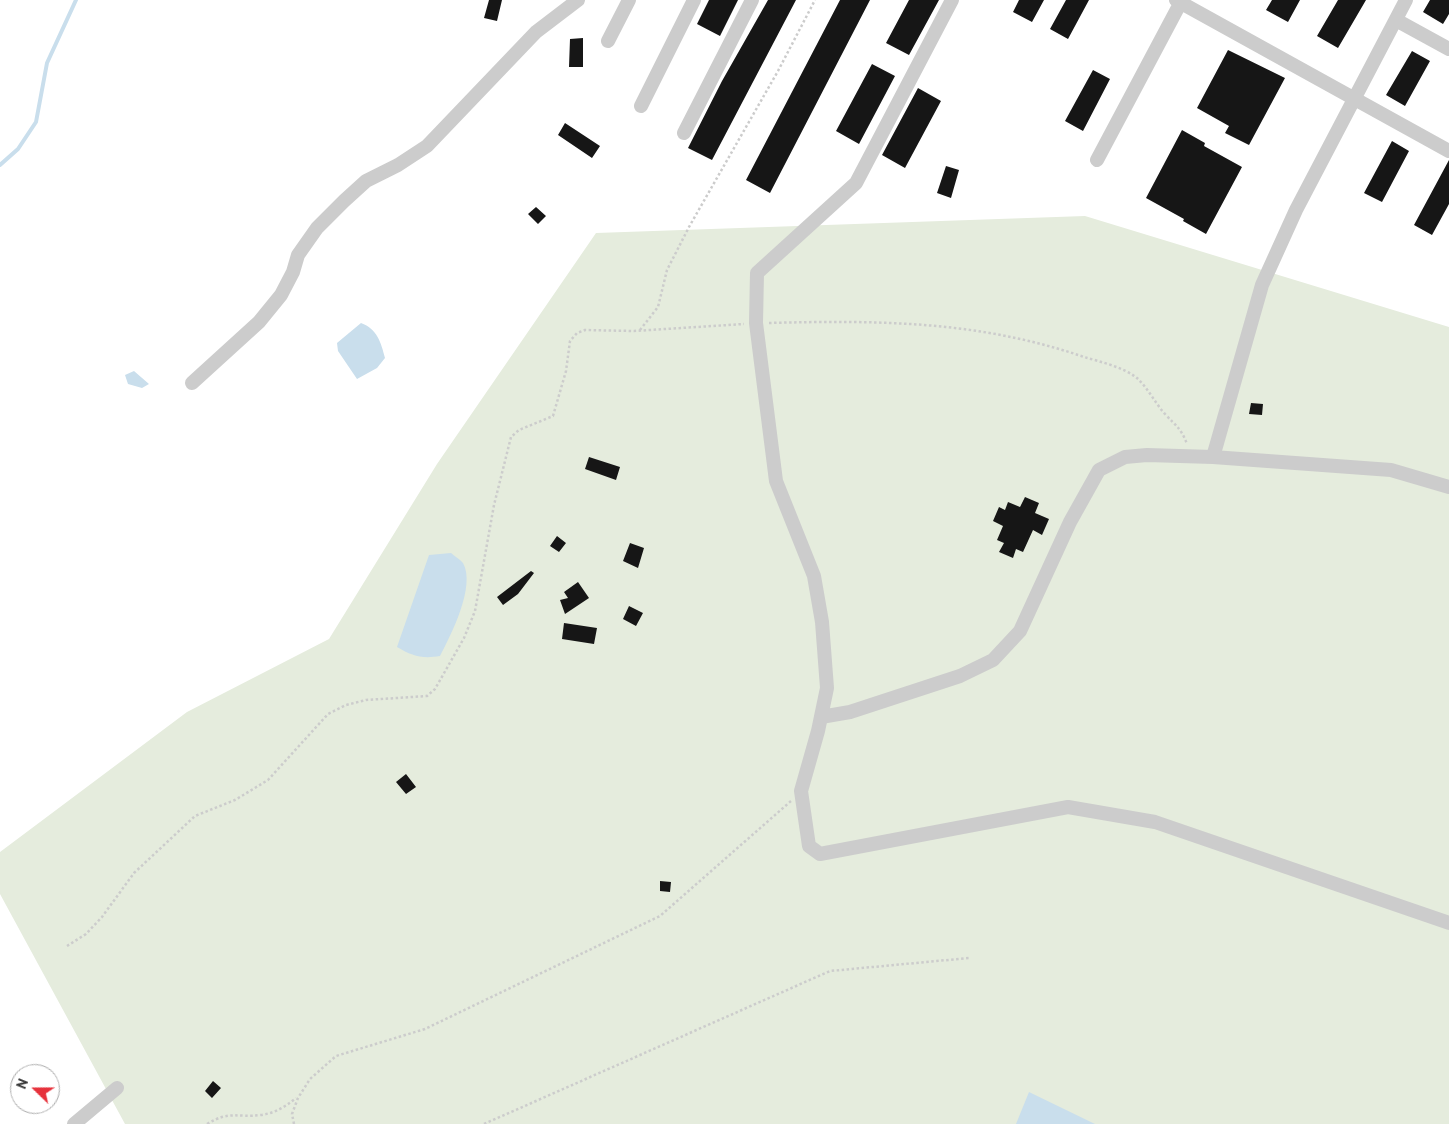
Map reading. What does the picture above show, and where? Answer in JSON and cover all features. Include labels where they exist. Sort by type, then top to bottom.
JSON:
[{"type":"street","points":[[192,383],[258,322],[281,295],[293,272],[298,255],[317,228],[344,201],[366,181],[398,166],[427,146],[536,32],[578,0]]},
{"type":"street","points":[[608,41],[629,0]]},
{"type":"street","points":[[641,106],[694,0]]},
{"type":"street","points":[[684,133],[752,0]]},
{"type":"street","points":[[952,0],[856,183],[757,273],[756,323],[776,481],[814,576],[822,622],[827,688],[801,791],[809,846],[820,854],[1068,807],[1155,822],[1449,923]]},
{"type":"street","points":[[1213,457],[1262,285],[1296,210],[1406,0]]},
{"type":"street","points":[[1097,160],[1179,1],[1449,151]]},
{"type":"street","points":[[1396,20],[1449,48]]},
{"type":"street","points":[[821,717],[850,712],[960,676],[993,660],[1020,631],[1070,522],[1099,470],[1125,457],[1147,455],[1193,456],[1391,470],[1449,487]]},
{"type":"street","points":[[74,1124],[117,1088]]},
{"type":"path","points":[[640,330],[658,308],[667,270],[688,227],[774,79],[815,0]]},
{"type":"path","points":[[67,946],[86,934],[97,923],[137,870],[195,816],[235,800],[268,780],[328,714],[346,705],[366,700],[427,696],[435,689],[464,638],[475,611],[494,505],[512,437],[520,430],[553,416],[566,371],[570,341],[577,333],[585,330],[640,330],[756,323],[856,322],[918,324],[1014,336],[1118,368],[1136,378],[1164,413],[1184,432],[1193,456]]},
{"type":"path","points":[[294,1124],[292,1114],[298,1098],[310,1079],[336,1056],[425,1029],[660,916],[801,791]]},
{"type":"path","points":[[484,1124],[830,971],[969,958]]},
{"type":"path","points":[[207,1124],[220,1116],[236,1114],[260,1115],[279,1111],[298,1098]]},
{"type":"green space","points":[[1085,216],[1449,327],[1449,1124],[125,1124],[0,894],[0,852],[187,712],[329,639],[437,464],[596,233]]},
{"type":"water","points":[[361,323],[375,332],[385,358],[377,368],[357,379],[338,351],[337,343]]},
{"type":"water","points":[[134,371],[149,384],[142,388],[128,384],[125,375]]},
{"type":"water","points":[[451,553],[463,563],[466,573],[464,597],[456,623],[440,656],[422,657],[408,653],[397,647],[429,555]]},
{"type":"water","points":[[1029,1092],[1095,1124],[1016,1124]]},
{"type":"building","points":[[489,0],[502,0],[497,21],[484,18]]},
{"type":"building","points":[[709,0],[738,0],[720,36],[697,24]]},
{"type":"building","points":[[768,0],[796,0],[712,160],[688,148],[722,81]]},
{"type":"building","points":[[840,0],[870,0],[770,193],[746,180]]},
{"type":"building","points":[[909,0],[939,0],[909,55],[886,43]]},
{"type":"building","points":[[1019,0],[1044,0],[1032,22],[1013,12]]},
{"type":"building","points":[[1066,0],[1089,0],[1068,39],[1050,29]]},
{"type":"building","points":[[1272,0],[1300,0],[1288,22],[1266,10]]},
{"type":"building","points":[[1338,0],[1366,0],[1338,48],[1317,36]]},
{"type":"building","points":[[1430,0],[1449,0],[1449,14],[1443,24],[1423,12]]},
{"type":"building","points":[[583,38],[583,67],[569,67],[570,39]]},
{"type":"building","points":[[1228,50],[1285,78],[1249,145],[1225,133],[1229,126],[1197,108]]},
{"type":"building","points":[[1412,51],[1430,61],[1405,106],[1386,95]]},
{"type":"building","points":[[872,64],[895,76],[859,144],[836,131]]},
{"type":"building","points":[[1093,70],[1110,79],[1083,131],[1065,121]]},
{"type":"building","points":[[918,88],[941,101],[905,168],[882,155]]},
{"type":"building","points":[[565,123],[600,146],[592,158],[558,135]]},
{"type":"building","points":[[1182,130],[1205,143],[1204,146],[1242,167],[1206,234],[1183,221],[1184,219],[1146,198]]},
{"type":"building","points":[[1392,141],[1409,151],[1382,202],[1364,193]]},
{"type":"building","points":[[1449,160],[1449,204],[1432,235],[1414,225]]},
{"type":"building","points":[[946,166],[959,170],[951,198],[937,193]]},
{"type":"building","points":[[536,207],[546,216],[538,224],[528,214]]},
{"type":"building","points":[[1251,403],[1263,404],[1262,415],[1249,414]]},
{"type":"building","points":[[589,457],[620,467],[616,480],[585,469]]},
{"type":"building","points":[[1025,497],[1039,503],[1035,513],[1049,519],[1042,535],[1033,530],[1023,552],[1016,549],[1013,558],[999,552],[1004,543],[997,540],[1003,526],[993,521],[999,507],[1005,510],[1008,502],[1020,507]]},
{"type":"building","points":[[557,536],[566,543],[559,552],[550,546]]},
{"type":"building","points":[[630,543],[644,548],[638,568],[623,561]]},
{"type":"building","points":[[531,571],[534,573],[518,594],[503,605],[497,597]]},
{"type":"building","points":[[578,582],[589,598],[565,614],[560,600],[568,598],[564,592]]},
{"type":"building","points":[[629,606],[643,613],[636,626],[623,619]]},
{"type":"building","points":[[564,623],[597,628],[594,644],[562,639]]},
{"type":"building","points":[[406,774],[416,787],[406,794],[396,782]]},
{"type":"building","points":[[660,881],[671,882],[670,892],[660,891]]},
{"type":"building","points":[[213,1081],[221,1088],[212,1098],[205,1091]]},
{"type":"waterway","points":[[0,165],[18,149],[36,122],[47,63],[76,0]]}]
